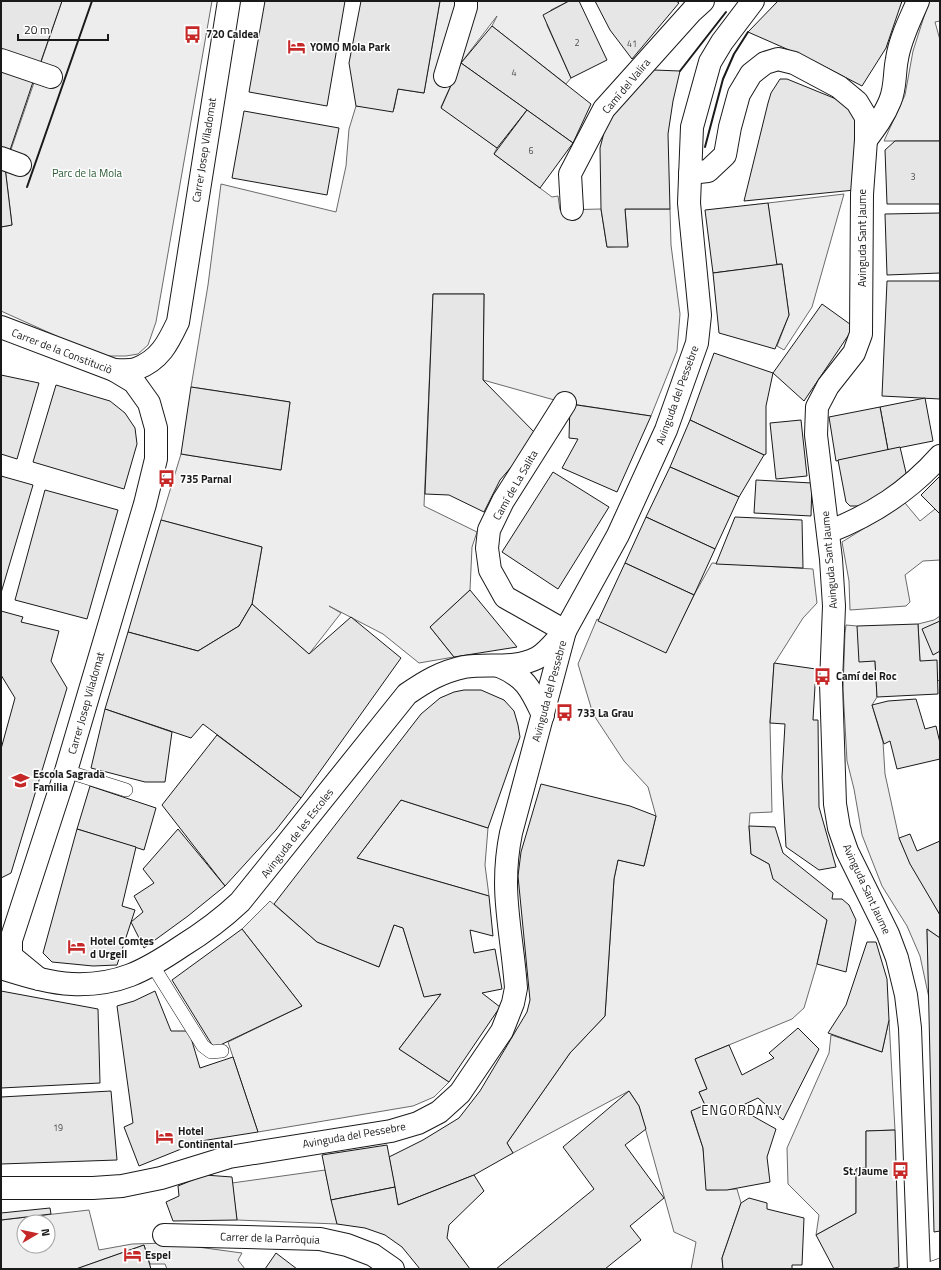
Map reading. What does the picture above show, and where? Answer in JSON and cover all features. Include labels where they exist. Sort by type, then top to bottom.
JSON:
[{"type":"street","name":"Carrer Josep Viladomat","points":[[114,370],[135,369],[155,357],[167,346],[178,322],[229,1]]},
{"type":"street","points":[[445,76],[466,7],[466,1]]},
{"type":"street","name":"Camí del Valira","points":[[572,209],[570,174],[604,109],[692,11],[703,1]]},
{"type":"street","points":[[866,140],[882,117],[890,100],[895,82],[897,59],[902,39],[918,1]]},
{"type":"street","name":"Avinguda del Pessebre","points":[[1,1188],[93,1188],[122,1186],[161,1178],[229,1157],[391,1131],[418,1123],[439,1112],[460,1093],[502,1031],[514,1003],[516,988],[506,908],[505,874],[511,833],[565,631],[618,535],[666,430],[697,343],[700,315],[689,203],[692,127],[710,62],[750,2]]},
{"type":"street","name":"Avinguda Sant Jaume","points":[[690,173],[708,171],[724,155],[739,94],[751,74],[765,63],[778,59],[794,63],[839,87],[857,102],[866,117],[862,194],[861,334],[854,353],[828,386],[817,407],[816,435],[831,559],[834,618],[831,683],[835,804],[839,828],[847,851],[888,934],[906,995],[910,1028],[919,1269]]},
{"type":"street","points":[[1,60],[51,77]]},
{"type":"street","name":"Carrer de la Constituciò","points":[[1,327],[114,370],[134,382],[149,403],[156,428],[156,459]]},
{"type":"street","name":"Camí de La Salita","points":[[564,404],[503,501],[489,530],[487,548],[490,570],[505,597],[565,631]]},
{"type":"street","points":[[828,532],[857,521],[899,496],[940,456]]},
{"type":"street","name":"Carrer Josep Viladomat","points":[[39,979],[11,956],[11,940],[66,771],[156,459]]},
{"type":"street","name":"Avinguda de les Escoles","points":[[1,968],[39,979],[72,984],[104,983],[137,974],[153,966],[216,924],[240,902],[407,694],[431,677],[465,667],[525,664],[539,657],[565,631]]},
{"type":"street","points":[[499,666],[514,672],[526,682],[543,714]]},
{"type":"street","name":"Carrer de la Parròquia","points":[[164,1236],[320,1239],[347,1245],[373,1255],[393,1269]]},
{"type":"lane","points":[[66,771],[126,790]]},
{"type":"lane","points":[[153,966],[203,1046],[211,1052],[222,1051]]},
{"type":"lane","points":[[929,1269],[940,1265]]},
{"type":"shaded area","name":"Parc de la Mola","points":[[62,1],[212,1],[156,322],[148,345],[138,354],[126,356],[101,356],[1,311],[1,227],[12,225],[5,167]]},
{"type":"shaded area","points":[[440,1],[569,1],[551,10],[547,25],[571,78],[566,84],[492,26],[497,16],[461,63],[441,107],[497,148],[494,154],[552,197],[558,196],[560,210],[601,209],[607,247],[628,246],[625,209],[670,209],[671,245],[680,314],[677,351],[651,416],[565,403],[483,380],[484,294],[433,294],[424,506],[477,532],[472,547],[470,590],[430,627],[454,657],[419,663],[383,634],[329,606],[341,613],[309,654],[252,604],[262,547],[161,520],[181,454],[281,470],[290,402],[191,387],[208,285],[221,184],[336,212],[346,166],[349,129],[356,106],[394,109],[398,89],[424,93]]},
{"type":"shaded area","points":[[929,1],[940,1],[940,21],[935,22],[940,40],[940,141],[884,141],[905,95],[913,51]]},
{"type":"shaded area","points":[[844,194],[812,307],[784,350],[777,346],[789,315],[782,264],[776,264],[768,203]]},
{"type":"shaded area","points":[[905,503],[920,521],[935,509],[940,514],[940,560],[923,561],[905,575],[910,602],[906,606],[850,610],[849,581],[842,542]]},
{"type":"shaded area","points":[[712,563],[813,569],[817,603],[803,618],[774,664],[770,723],[772,812],[750,813],[749,826],[751,854],[769,864],[827,920],[817,964],[804,1008],[792,1019],[695,1059],[707,1089],[699,1092],[705,1105],[691,1112],[703,1148],[707,1190],[737,1189],[741,1203],[722,1258],[723,1269],[691,1269],[696,1242],[674,1232],[639,1106],[629,1091],[513,1153],[507,1143],[570,1053],[605,1016],[614,879],[618,860],[644,866],[656,816],[648,787],[624,761],[593,714],[578,664],[597,619],[666,652],[694,595]]},
{"type":"shaded area","points":[[940,616],[940,680],[937,681],[920,661],[918,624],[934,620]]},
{"type":"shaded area","points":[[846,625],[857,626],[875,661],[877,697],[872,705],[883,742],[885,774],[899,838],[910,862],[940,915],[940,938],[927,929],[929,998],[920,956],[907,926],[882,886],[862,835],[854,789],[847,761],[843,689]]},
{"type":"shaded area","points":[[401,800],[488,828],[485,865],[489,896],[357,858]]},
{"type":"shaded area","points":[[270,901],[317,942],[379,967],[394,925],[403,928],[424,996],[441,994],[399,1049],[449,1082],[434,1097],[413,1106],[258,1132],[228,1042],[302,1006],[242,929]]},
{"type":"shaded area","points":[[889,1020],[895,1130],[866,1131],[866,1168],[856,1169],[856,1213],[816,1235],[819,1215],[788,1184],[787,1148],[829,1053],[831,1035],[882,1052]]},
{"type":"shaded area","points":[[325,1170],[337,1224],[237,1220],[232,1183]]},
{"type":"shaded area","points":[[89,1210],[99,1250],[132,1244],[168,1243],[242,1253],[238,1260],[245,1269],[167,1269],[165,1264],[150,1264],[144,1245],[76,1269],[1,1269],[1,1220],[16,1218],[16,1254],[56,1254],[56,1214],[54,1214]]},
{"type":"building","points":[[1,1],[62,1],[40,64],[1,51]]},
{"type":"building","name":"YOMO Mola Park","points":[[265,1],[345,1],[327,106],[249,92]]},
{"type":"building","points":[[361,1],[440,1],[424,93],[398,89],[393,112],[356,106],[349,63]]},
{"type":"building","points":[[569,1],[579,1],[607,60],[571,78],[543,15]]},
{"type":"building","points":[[595,1],[676,1],[679,3],[632,59],[610,30]]},
{"type":"building","points":[[778,1],[902,1],[886,48],[862,86],[814,61],[748,32]]},
{"type":"building","points":[[492,26],[591,104],[573,143],[461,63]]},
{"type":"building","points":[[461,63],[527,110],[497,148],[441,108]]},
{"type":"building","points":[[1,68],[34,79],[9,153],[1,150]]},
{"type":"building","points":[[654,70],[680,71],[673,101],[668,134],[670,209],[625,209],[628,247],[607,247],[601,209],[600,148],[607,121]]},
{"type":"building","points":[[780,79],[787,79],[846,103],[857,122],[855,190],[744,201],[768,103],[771,93]]},
{"type":"building","points":[[527,110],[573,143],[540,188],[494,154]]},
{"type":"building","points":[[244,111],[339,128],[327,195],[232,178]]},
{"type":"building","points":[[895,141],[940,141],[940,204],[887,204],[885,150]]},
{"type":"building","points":[[1,165],[5,167],[12,225],[1,227]]},
{"type":"building","points":[[768,203],[777,265],[713,273],[705,210]]},
{"type":"building","points":[[940,213],[940,273],[887,275],[885,214]]},
{"type":"building","points":[[782,264],[789,315],[775,349],[719,333],[713,273]]},
{"type":"building","points":[[887,281],[940,281],[940,399],[882,396]]},
{"type":"building","points":[[433,294],[484,294],[483,380],[538,436],[500,480],[484,512],[449,495],[425,494]]},
{"type":"building","points":[[822,304],[854,327],[804,401],[773,373]]},
{"type":"building","points":[[714,353],[773,373],[766,406],[766,454],[764,455],[690,420]]},
{"type":"building","points":[[1,375],[39,383],[17,459],[1,454]]},
{"type":"building","points":[[56,385],[110,401],[125,413],[135,428],[137,444],[124,489],[33,462]]},
{"type":"building","points":[[191,387],[290,402],[281,470],[181,454]]},
{"type":"building","points":[[925,398],[933,441],[888,450],[880,407]]},
{"type":"building","points":[[570,404],[651,416],[617,492],[562,468],[578,439],[569,438]]},
{"type":"building","points":[[880,407],[888,450],[836,461],[829,417]]},
{"type":"building","points":[[690,420],[764,455],[739,497],[670,467]]},
{"type":"building","points":[[801,420],[807,476],[776,479],[770,423]]},
{"type":"building","points":[[900,447],[907,477],[862,506],[850,506],[846,502],[838,460]]},
{"type":"building","points":[[670,467],[739,497],[715,549],[646,517]]},
{"type":"building","points":[[553,472],[609,507],[558,589],[502,552]]},
{"type":"building","points":[[1,476],[33,485],[1,593]]},
{"type":"building","points":[[940,476],[940,514],[921,495]]},
{"type":"building","points":[[756,480],[812,483],[811,516],[754,513]]},
{"type":"building","points":[[45,490],[118,510],[87,619],[15,600]]},
{"type":"building","points":[[646,517],[715,549],[694,595],[625,563]]},
{"type":"building","points":[[735,517],[802,520],[803,568],[716,564]]},
{"type":"building","points":[[161,520],[262,547],[252,604],[239,626],[198,651],[128,632]]},
{"type":"building","points":[[625,563],[694,595],[666,653],[598,621]]},
{"type":"building","points":[[470,590],[517,647],[454,657],[430,627]]},
{"type":"building","points":[[252,604],[309,654],[351,617],[401,658],[301,798],[203,724],[191,738],[105,709],[128,632],[198,651],[239,626]]},
{"type":"building","name":"Escola Sagrada Familia","points":[[1,611],[23,617],[21,622],[59,631],[51,661],[67,688],[11,873],[1,878],[1,749],[15,698],[1,675]]},
{"type":"building","points":[[940,621],[940,651],[933,655],[922,629]]},
{"type":"building","points":[[918,624],[920,661],[937,660],[938,694],[877,697],[875,661],[859,662],[857,626]]},
{"type":"building","points":[[774,663],[816,669],[813,720],[818,720],[819,807],[836,867],[819,870],[786,847],[782,777],[785,724],[770,723]]},
{"type":"building","points":[[464,690],[481,690],[504,700],[514,711],[518,725],[520,737],[488,828],[401,800],[357,858],[489,896],[493,936],[470,930],[474,953],[495,949],[502,989],[482,993],[500,1007],[449,1082],[399,1049],[441,994],[424,997],[403,928],[394,925],[379,967],[317,942],[274,904],[421,714],[440,698],[454,692]]},
{"type":"building","points":[[916,699],[925,729],[936,726],[940,743],[940,759],[897,769],[890,741],[884,744],[872,705],[888,701]]},
{"type":"building","points":[[105,709],[172,732],[165,782],[145,782],[91,768]]},
{"type":"building","points":[[217,735],[301,798],[276,830],[225,886],[162,805]]},
{"type":"building","points":[[541,784],[630,806],[656,816],[644,866],[618,860],[614,879],[605,1016],[570,1053],[507,1143],[513,1153],[474,1175],[398,1205],[389,1157],[423,1140],[459,1118],[480,1091],[527,1012],[530,1000],[518,876],[521,852]]},
{"type":"building","points":[[90,786],[156,808],[144,850],[77,829]]},
{"type":"building","points":[[749,826],[775,827],[783,853],[833,893],[832,899],[842,899],[849,905],[856,920],[846,972],[817,964],[827,920],[773,879],[769,864],[751,854]]},
{"type":"building","points":[[77,829],[136,847],[122,906],[135,910],[117,965],[93,966],[52,962],[43,953]]},
{"type":"building","points":[[178,829],[225,886],[188,916],[144,948],[131,922],[143,912],[134,896],[154,883],[143,869]]},
{"type":"building","points":[[910,834],[917,851],[940,841],[940,915],[910,864],[899,838]]},
{"type":"building","points":[[242,929],[302,1006],[214,1048],[172,980]]},
{"type":"building","points":[[927,929],[940,938],[940,1231],[934,1232]]},
{"type":"building","points":[[867,942],[876,942],[887,979],[889,1020],[882,1052],[828,1033],[846,1005]]},
{"type":"building","points":[[1,991],[98,1009],[100,1083],[1,1088]]},
{"type":"building","points":[[155,991],[171,1031],[189,1031],[200,1068],[233,1057],[258,1132],[201,1141],[139,1166],[124,1127],[133,1123],[117,1006],[134,1001]]},
{"type":"building","points":[[798,1028],[819,1049],[783,1120],[758,1098],[743,1105],[742,1110],[776,1129],[767,1157],[770,1182],[727,1190],[706,1190],[703,1148],[691,1111],[705,1105],[699,1092],[707,1089],[695,1059],[729,1045],[742,1075],[774,1058],[769,1053]]},
{"type":"building","points":[[111,1091],[117,1160],[1,1164],[1,1097]]},
{"type":"building","points":[[629,1091],[639,1106],[646,1129],[625,1145],[664,1198],[630,1226],[641,1240],[605,1269],[496,1269],[594,1189],[563,1147]]},
{"type":"building","points":[[895,1130],[899,1267],[890,1269],[834,1269],[816,1235],[856,1213],[856,1169],[866,1168],[866,1131]]},
{"type":"building","points":[[387,1145],[395,1187],[331,1200],[322,1155]]},
{"type":"building","points":[[205,1175],[232,1177],[237,1220],[173,1221],[166,1202],[179,1196],[178,1186]]},
{"type":"building","points":[[474,1175],[484,1191],[449,1225],[447,1238],[470,1269],[420,1269],[402,1247],[385,1235],[365,1228],[337,1224],[331,1200],[395,1187],[398,1205]]},
{"type":"building","points":[[749,1198],[767,1203],[767,1209],[804,1218],[802,1265],[792,1265],[792,1269],[723,1269],[722,1258],[741,1203]]},
{"type":"building","points":[[50,1208],[51,1214],[16,1214],[16,1218],[1,1220],[1,1213]]},
{"type":"building","name":"Espel","points":[[144,1245],[151,1269],[76,1269]]},
{"type":"building","points":[[276,1253],[297,1269],[265,1269]]},
{"type":"wall","points":[[27,187],[92,1]]},
{"type":"wall","points":[[680,71],[726,12]]},
{"type":"wall","points":[[705,147],[723,79],[734,54],[748,32]]},
{"type":"place","name":"720 Caldea","points":[[193,34]]},
{"type":"place","name":"YOMO Mola Park","points":[[297,47]]},
{"type":"place","name":"735 Parnal","points":[[167,479]]},
{"type":"place","name":"Camí del Roc","points":[[823,676]]},
{"type":"place","name":"733 La Grau","points":[[564,713]]},
{"type":"place","name":"Escola Sagrada Familia","points":[[20,780]]},
{"type":"place","name":"Hotel Comtes d Urgell","points":[[77,947]]},
{"type":"place","name":"Hotel Continental","points":[[165,1137]]},
{"type":"place","name":"St. Jaume","points":[[901,1171]]},
{"type":"place","name":"Espel","points":[[132,1255]]},
{"type":"district","name":"ENGORDANY","points":[[742,1110]]}]
